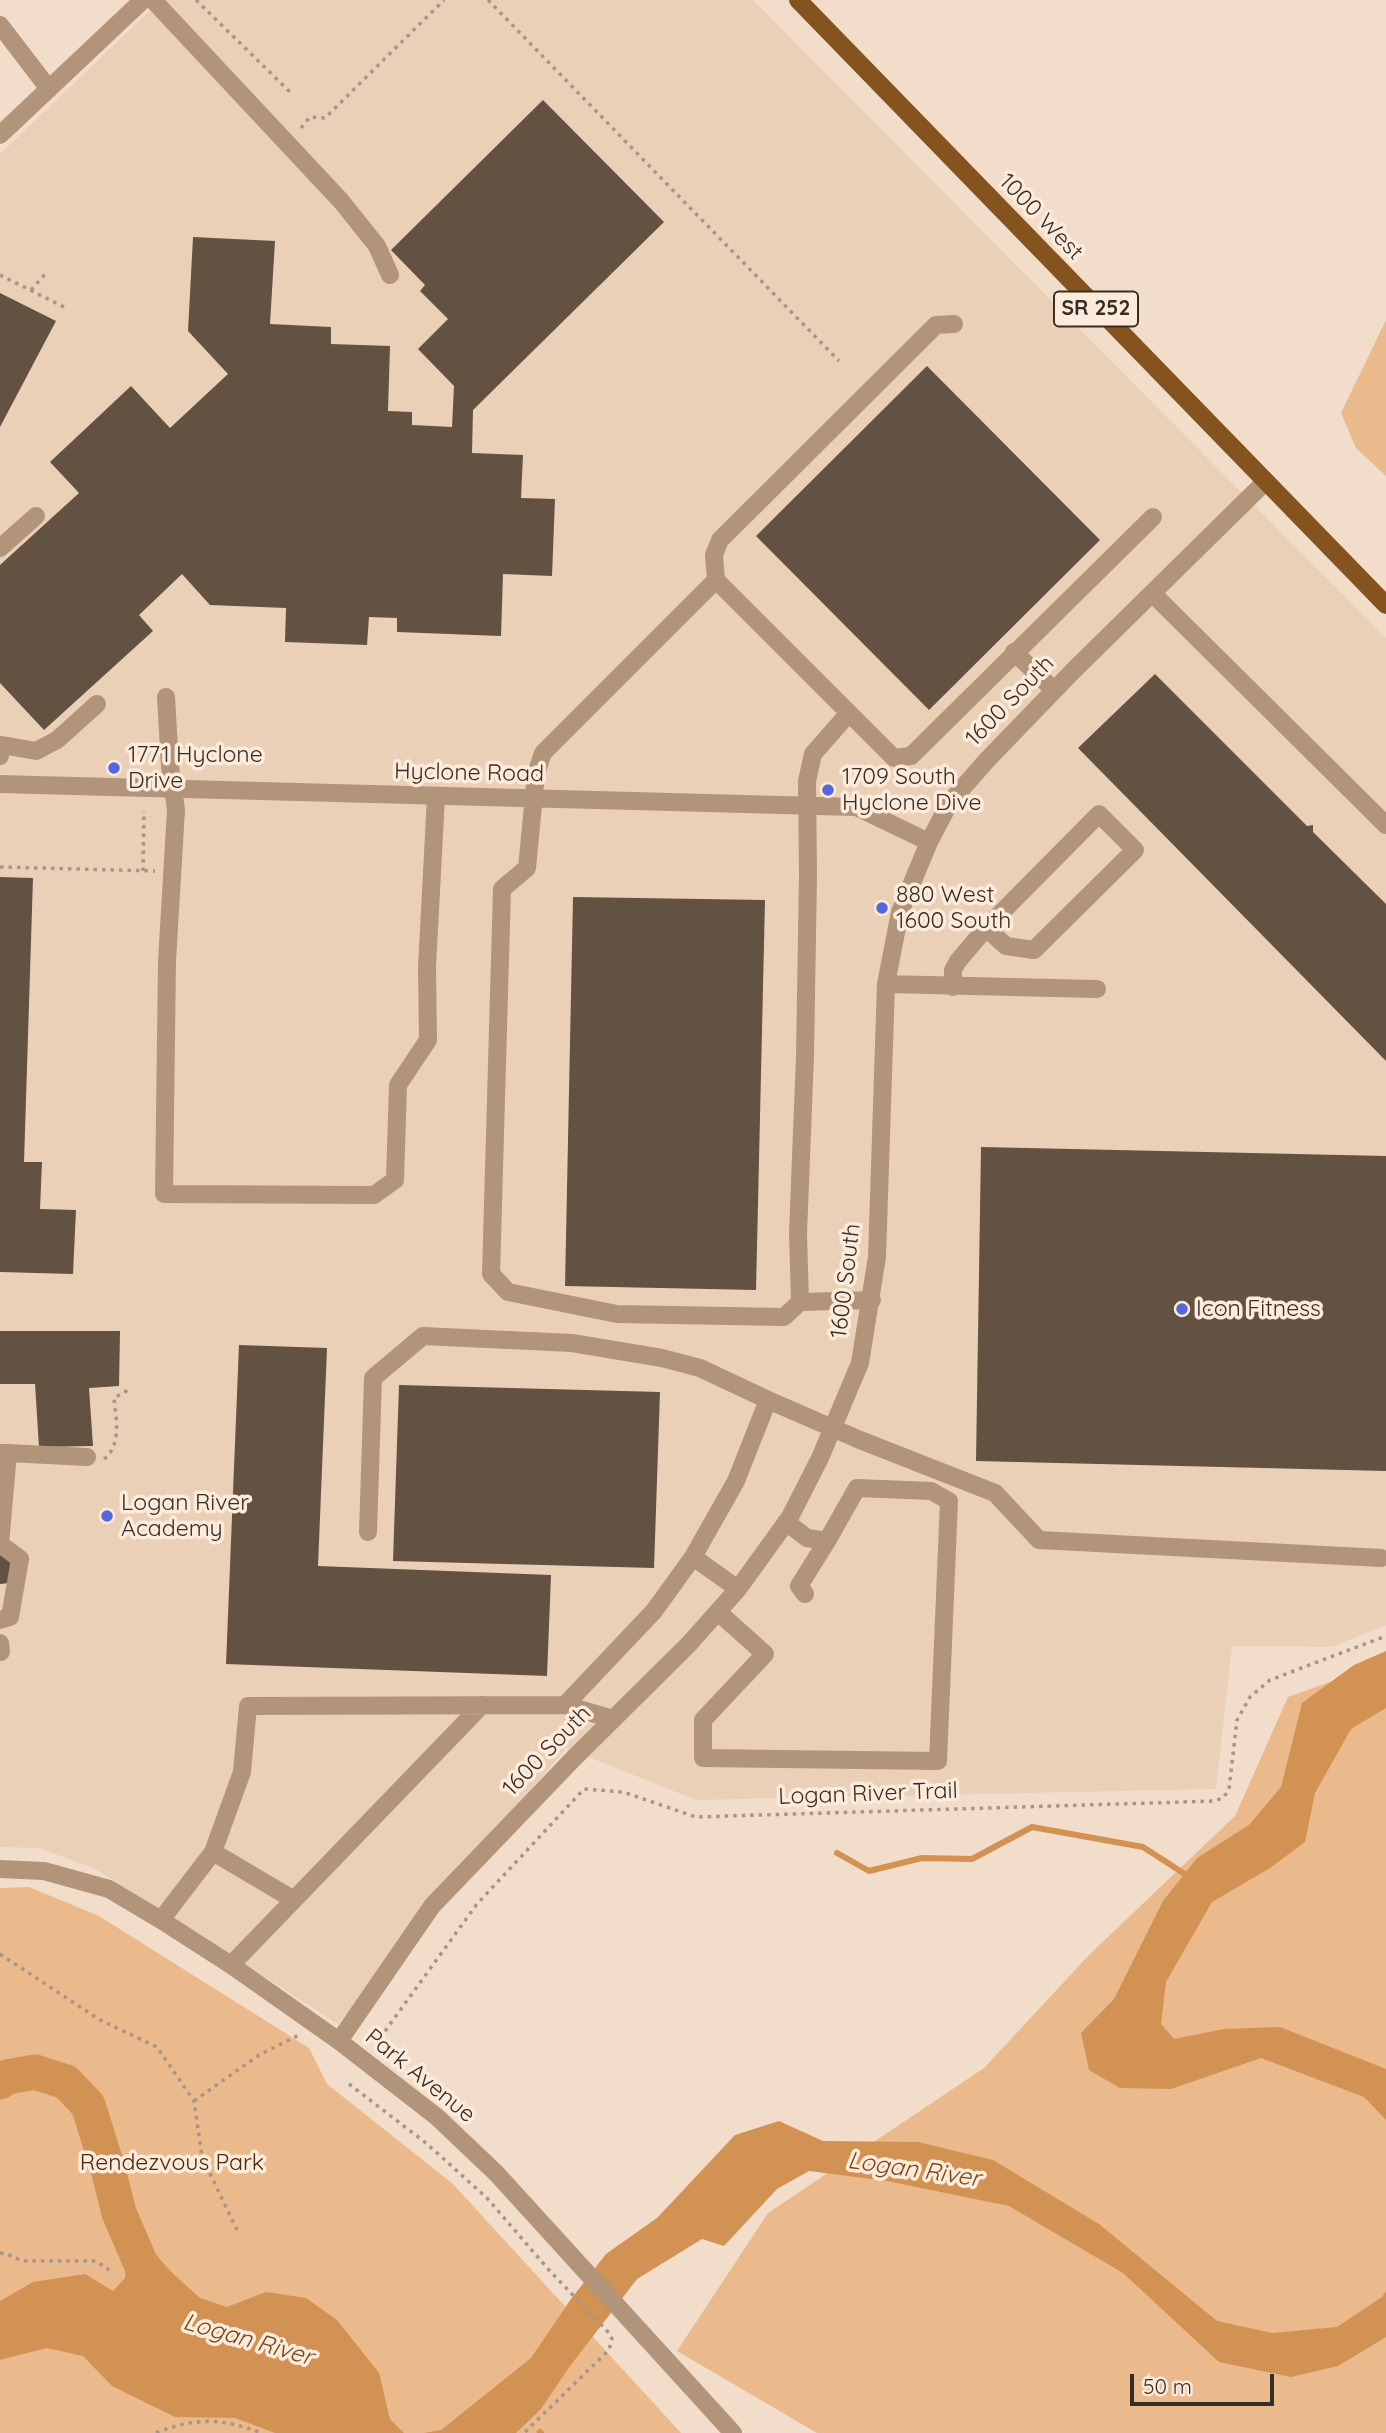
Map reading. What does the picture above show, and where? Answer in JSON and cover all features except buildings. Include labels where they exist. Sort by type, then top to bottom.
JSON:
[{"type":"main road","name":"1000 West","points":[[790,0],[803,6],[1386,605]]},
{"type":"street","points":[[0,135],[143,0]]},
{"type":"street","points":[[153,0],[341,201],[377,246],[390,275]]},
{"type":"street","points":[[0,25],[49,89]]},
{"type":"street","points":[[954,324],[936,325],[720,540],[715,555],[716,580],[894,758],[911,756],[1153,517]]},
{"type":"street","name":"1600 South","points":[[339,2041],[432,1906],[612,1719],[688,1645],[738,1589],[786,1522],[820,1458],[860,1363],[877,1257],[886,984],[900,912],[929,842],[950,802],[988,759],[1054,690],[1265,482]]},
{"type":"street","points":[[0,548],[37,516]]},
{"type":"street","points":[[716,580],[543,753],[536,774],[527,868],[502,889],[491,1275],[508,1292],[617,1314],[784,1317],[800,1302],[872,1300]]},
{"type":"street","points":[[1153,594],[1386,825]]},
{"type":"street","points":[[1014,652],[1054,690]]},
{"type":"street","points":[[166,697],[176,810],[167,961],[164,1194],[374,1195],[395,1180],[398,1085],[428,1040],[427,967],[436,797]]},
{"type":"street","points":[[1,748],[36,751],[57,740],[97,704]]},
{"type":"street","points":[[800,1302],[798,1234],[805,1056],[807,781],[813,754],[849,713]]},
{"type":"street","name":"Hyclone Road","points":[[0,785],[856,807],[929,842]]},
{"type":"street","points":[[953,987],[953,970],[958,961],[986,928],[1099,814],[1135,850],[1034,950],[1006,946],[986,928]]},
{"type":"street","points":[[886,984],[1097,989]]},
{"type":"street","points":[[368,1532],[373,1378],[423,1336],[572,1343],[662,1358],[700,1368],[768,1401],[995,1493],[1039,1540],[1381,1558]]},
{"type":"street","points":[[565,1705],[654,1611],[693,1557],[736,1481],[768,1401]]},
{"type":"street","points":[[0,1620],[10,1617],[20,1559],[0,1544],[4,1453],[87,1457]]},
{"type":"street","points":[[718,1612],[765,1654],[703,1720],[703,1758],[938,1761],[949,1501],[931,1491],[857,1488],[799,1586],[805,1594]]},
{"type":"street","points":[[786,1522],[807,1538],[827,1541]]},
{"type":"street","points":[[693,1557],[738,1589]]},
{"type":"street","points":[[231,1965],[482,1705]]},
{"type":"street","points":[[161,1920],[213,1852],[242,1772],[248,1706],[565,1705],[612,1719]]},
{"type":"street","points":[[213,1852],[294,1899]]},
{"type":"street","name":"Park Avenue","points":[[0,1869],[44,1871],[108,1889],[231,1965],[339,2041],[437,2117],[496,2173],[733,2433]]},
{"type":"path","points":[[196,0],[292,93]]},
{"type":"path","points":[[301,128],[310,117],[325,118],[444,0]]},
{"type":"path","points":[[488,0],[839,361]]},
{"type":"path","points":[[31,290],[48,271]]},
{"type":"path","points":[[0,275],[68,309]]},
{"type":"path","points":[[143,871],[144,811]]},
{"type":"path","points":[[0,867],[172,872]]},
{"type":"path","points":[[87,1457],[100,1463],[113,1453],[117,1434],[114,1398],[130,1390]]},
{"type":"path","name":"Logan River Trail","points":[[380,2038],[477,1904],[584,1789],[623,1792],[696,1816],[1215,1801],[1224,1797],[1229,1789],[1237,1720],[1250,1697],[1270,1681],[1386,1636]]},
{"type":"path","points":[[0,1954],[100,2020],[157,2047],[194,2101],[202,2157],[237,2230]]},
{"type":"path","points":[[194,2101],[259,2055],[317,2026]]},
{"type":"path","points":[[349,2084],[426,2143],[467,2179],[609,2333],[612,2339],[609,2350],[524,2433]]},
{"type":"path","points":[[0,2253],[22,2261],[96,2261],[109,2270]]},
{"type":"path","points":[[156,2433],[178,2424],[221,2420],[262,2433]]},
{"type":"shaded area","points":[[161,0],[753,0],[1386,638],[1386,1625],[1332,1647],[1232,1646],[1216,1789],[696,1800],[566,1748],[338,2024],[94,1868],[38,1848],[0,1847],[0,154]]},
{"type":"green space","points":[[1386,320],[1386,476],[1356,448],[1341,413]]},
{"type":"green space","points":[[1386,1662],[1386,2433],[817,2433],[677,2351],[768,2213],[984,2068],[1090,1954],[1235,1816],[1288,1697]]},
{"type":"green space","name":"Rendezvous Park","points":[[29,1887],[99,1916],[309,2048],[327,2084],[453,2184],[681,2433],[0,2433],[0,1888]]},
{"type":"water","points":[[1386,1651],[1386,1708],[1351,1729],[1315,1793],[1305,1842],[1270,1868],[1212,1902],[1166,1982],[1161,2024],[1174,2039],[1224,2029],[1280,2027],[1386,2069],[1386,2120],[1364,2097],[1261,2058],[1171,2089],[1120,2088],[1089,2070],[1081,2033],[1114,1999],[1163,1901],[1197,1858],[1249,1825],[1281,1787],[1302,1703],[1354,1665]]},
{"type":"water","name":"Logan River","points":[[779,2121],[823,2141],[918,2142],[993,2160],[1099,2224],[1217,2321],[1272,2333],[1337,2327],[1382,2297],[1386,2291],[1386,2337],[1338,2366],[1291,2377],[1219,2362],[1123,2273],[1009,2206],[887,2181],[809,2171],[777,2189],[724,2246],[702,2239],[637,2279],[570,2366],[541,2409],[516,2433],[424,2433],[441,2430],[531,2358],[606,2254],[657,2218],[735,2135]]},
{"type":"water","name":"Logan River","points":[[149,2252],[200,2298],[227,2307],[266,2292],[306,2298],[337,2320],[379,2373],[390,2419],[404,2433],[275,2433],[235,2418],[175,2417],[112,2386],[83,2356],[47,2348],[0,2360],[0,2301],[33,2282],[85,2274],[113,2291],[125,2278],[127,2259]]},
{"type":"waterway","points":[[837,1853],[869,1871],[922,1858],[972,1859],[1032,1827],[1143,1847],[1191,1878]]},
{"type":"waterway","points":[[0,2082],[7,2077],[35,2072],[66,2082],[88,2105],[119,2213],[141,2264],[166,2293]]},
{"type":"place","name":"1771 Hyclone Drive","points":[[114,768]]},
{"type":"place","name":"1709 South Hyclone Dive","points":[[828,790]]},
{"type":"place","name":"880 West 1600 South","points":[[882,908]]},
{"type":"place","name":"Icon Fitness","points":[[1182,1309]]},
{"type":"place","name":"Logan River Academy","points":[[107,1516]]}]
